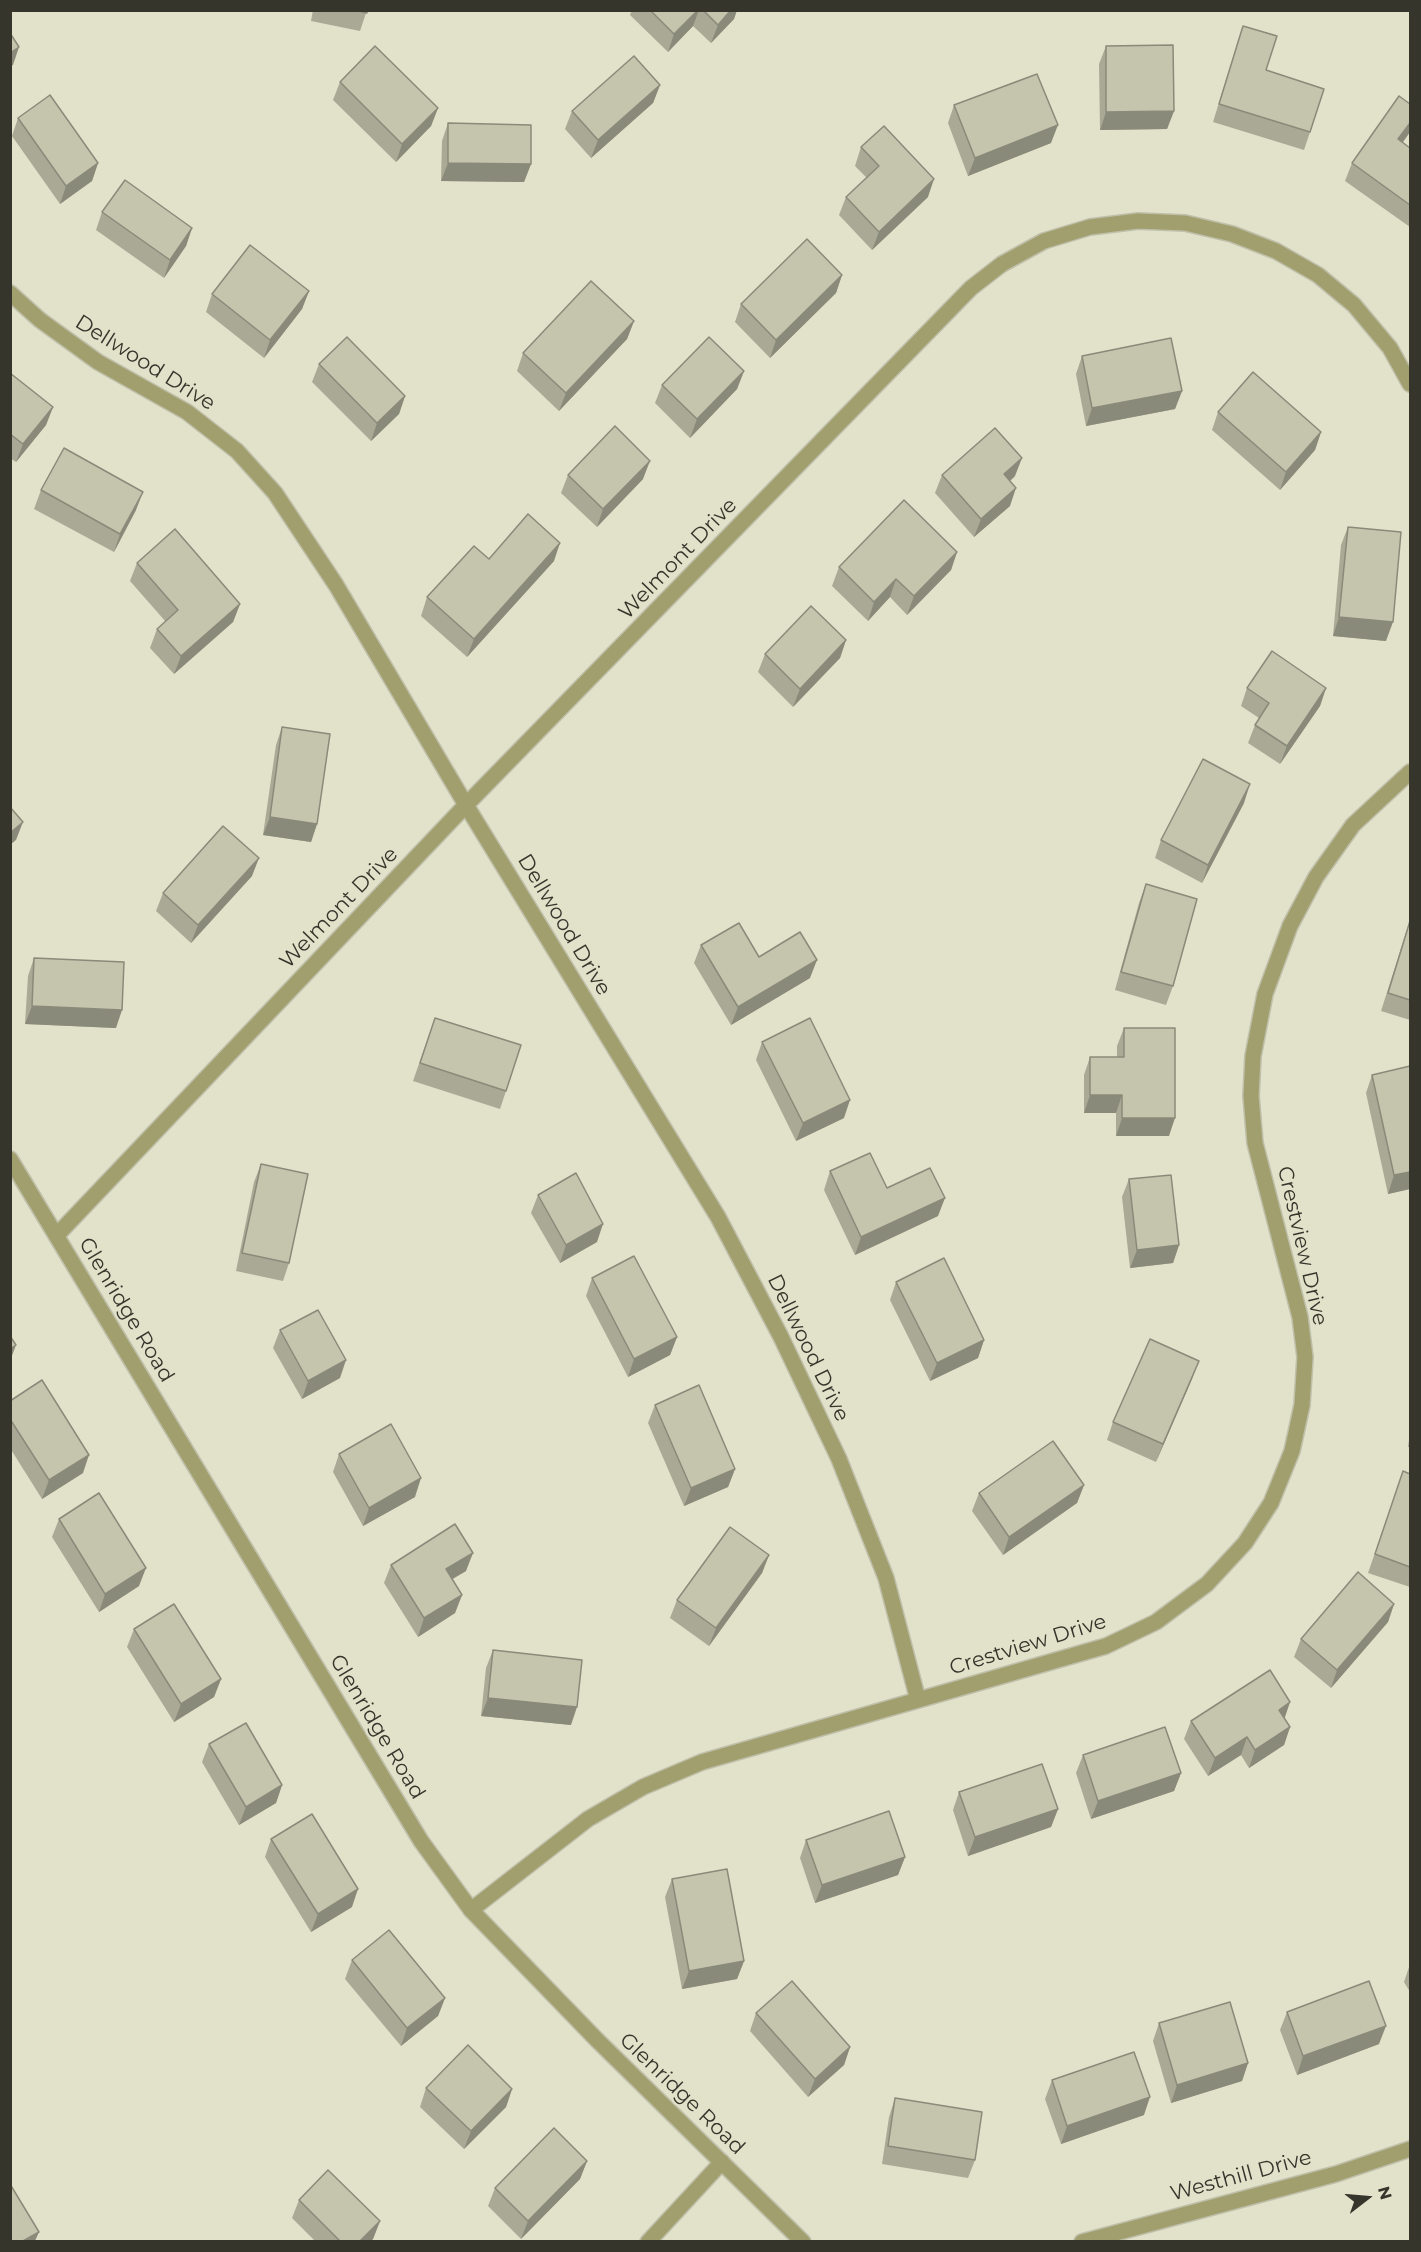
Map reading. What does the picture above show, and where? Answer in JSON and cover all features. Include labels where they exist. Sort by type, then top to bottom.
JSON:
[{"type":"street","name":"Welmont Drive","points":[[57,1235],[466,805],[971,288],[1002,264],[1044,241],[1090,227],[1137,221],[1185,223],[1232,234],[1276,251],[1318,275],[1354,305],[1390,348],[1410,384]]},
{"type":"street","name":"Dellwood Drive","points":[[10,293],[40,320],[98,362],[187,411],[237,451],[274,493],[336,585],[466,805],[718,1218],[782,1337],[839,1459],[886,1578],[918,1700]]},
{"type":"street","name":"Crestview Drive","points":[[471,1910],[588,1819],[643,1787],[702,1762],[1106,1646],[1156,1622],[1207,1584],[1245,1543],[1271,1503],[1292,1451],[1302,1405],[1305,1358],[1300,1317],[1255,1143],[1251,1096],[1253,1056],[1266,994],[1290,926],[1316,877],[1353,825],[1410,772]]},
{"type":"street","name":"Glenridge Road","points":[[10,1159],[421,1841],[471,1910],[597,2040],[803,2241]]},
{"type":"street","name":"Westhill Drive","points":[[1082,2241],[1336,2174],[1410,2149]]},
{"type":"street","points":[[648,2241],[722,2162]]},
{"type":"building","points":[[650,10],[698,10],[674,34]]},
{"type":"building","points":[[703,10],[731,10],[718,25]]},
{"type":"building","points":[[1243,26],[1277,36],[1266,70],[1324,89],[1310,132],[1219,104]]},
{"type":"building","points":[[10,33],[19,47],[10,53]]},
{"type":"building","points":[[1173,45],[1174,111],[1106,112],[1106,46]]},
{"type":"building","points":[[375,46],[438,108],[402,144],[340,82]]},
{"type":"building","points":[[634,56],[660,85],[598,140],[572,111]]},
{"type":"building","points":[[1037,74],[1058,125],[975,158],[954,105]]},
{"type":"building","points":[[50,95],[98,163],[66,186],[18,118]]},
{"type":"building","points":[[1399,96],[1410,104],[1410,123],[1398,139],[1410,148],[1410,205],[1352,163]]},
{"type":"building","points":[[448,123],[531,125],[531,164],[448,163]]},
{"type":"building","points":[[884,126],[934,179],[879,232],[846,197],[879,166],[861,147]]},
{"type":"building","points":[[125,180],[192,228],[170,260],[102,212]]},
{"type":"building","points":[[807,239],[842,275],[776,340],[741,304]]},
{"type":"building","points":[[250,245],[309,291],[270,340],[212,294]]},
{"type":"building","points":[[591,281],[634,321],[566,393],[523,353]]},
{"type":"building","points":[[347,337],[405,396],[377,423],[319,364]]},
{"type":"building","points":[[709,337],[744,371],[697,419],[662,385]]},
{"type":"building","points":[[1171,338],[1182,391],[1092,408],[1082,356]]},
{"type":"building","points":[[1253,372],[1321,432],[1286,472],[1218,412]]},
{"type":"building","points":[[10,373],[53,407],[23,444],[10,434]]},
{"type":"building","points":[[615,426],[650,461],[603,509],[568,475]]},
{"type":"building","points":[[995,428],[1022,458],[1004,474],[1016,488],[981,519],[942,475]]},
{"type":"building","points":[[64,448],[143,492],[120,534],[41,490]]},
{"type":"building","points":[[904,500],[957,552],[914,596],[896,579],[874,602],[839,567]]},
{"type":"building","points":[[528,514],[560,543],[474,639],[427,597],[474,546],[489,559]]},
{"type":"building","points":[[1348,527],[1401,532],[1393,622],[1339,617]]},
{"type":"building","points":[[175,529],[240,604],[181,656],[157,629],[178,610],[137,563]]},
{"type":"building","points":[[811,606],[846,640],[800,689],[765,654]]},
{"type":"building","points":[[1272,651],[1326,688],[1287,746],[1255,725],[1269,703],[1247,688]]},
{"type":"building","points":[[282,727],[330,734],[317,824],[270,817]]},
{"type":"building","points":[[1203,759],[1250,784],[1208,865],[1161,840]]},
{"type":"building","points":[[10,807],[23,822],[10,833]]},
{"type":"building","points":[[223,826],[259,858],[198,925],[163,893]]},
{"type":"building","points":[[1146,884],[1197,899],[1173,986],[1121,972]]},
{"type":"building","points":[[1410,921],[1410,1000],[1388,993]]},
{"type":"building","points":[[739,923],[759,957],[800,932],[817,960],[738,1007],[701,945]]},
{"type":"building","points":[[34,958],[124,962],[122,1010],[32,1006]]},
{"type":"building","points":[[435,1018],[521,1045],[506,1091],[420,1063]]},
{"type":"building","points":[[810,1018],[850,1100],[803,1123],[762,1042]]},
{"type":"building","points":[[1124,1028],[1175,1028],[1175,1118],[1122,1118],[1122,1095],[1090,1095],[1090,1057],[1124,1057]]},
{"type":"building","points":[[1410,1066],[1410,1172],[1394,1175],[1372,1075]]},
{"type":"building","points":[[870,1153],[887,1188],[930,1168],[945,1198],[861,1237],[830,1171]]},
{"type":"building","points":[[261,1164],[308,1174],[289,1263],[242,1253]]},
{"type":"building","points":[[576,1173],[603,1224],[566,1245],[538,1195]]},
{"type":"building","points":[[1171,1175],[1179,1245],[1137,1250],[1129,1179]]},
{"type":"building","points":[[634,1256],[677,1337],[634,1359],[592,1278]]},
{"type":"building","points":[[944,1258],[984,1340],[937,1363],[896,1282]]},
{"type":"building","points":[[318,1310],[346,1360],[308,1381],[280,1330]]},
{"type":"building","points":[[10,1336],[16,1345],[10,1349]]},
{"type":"building","points":[[1150,1339],[1199,1361],[1163,1444],[1113,1422]]},
{"type":"building","points":[[42,1380],[89,1455],[49,1480],[10,1419],[10,1401]]},
{"type":"building","points":[[699,1385],[735,1469],[691,1488],[655,1405]]},
{"type":"building","points":[[391,1424],[421,1478],[369,1508],[339,1454]]},
{"type":"building","points":[[1053,1441],[1084,1485],[1009,1537],[979,1493]]},
{"type":"building","points":[[1403,1471],[1410,1474],[1410,1567],[1375,1554]]},
{"type":"building","points":[[99,1493],[146,1568],[105,1594],[59,1519]]},
{"type":"building","points":[[455,1524],[473,1553],[446,1569],[462,1595],[424,1618],[391,1565]]},
{"type":"building","points":[[730,1527],[769,1555],[716,1628],[677,1600]]},
{"type":"building","points":[[1358,1572],[1394,1604],[1337,1670],[1301,1639]]},
{"type":"building","points":[[174,1604],[221,1679],[181,1704],[134,1629]]},
{"type":"building","points":[[493,1650],[582,1660],[577,1707],[488,1698]]},
{"type":"building","points":[[1270,1670],[1290,1702],[1279,1710],[1290,1727],[1255,1750],[1247,1737],[1215,1758],[1191,1721]]},
{"type":"building","points":[[246,1723],[282,1785],[246,1807],[209,1744]]},
{"type":"building","points":[[1165,1727],[1181,1773],[1098,1801],[1083,1755]]},
{"type":"building","points":[[1042,1764],[1058,1809],[975,1837],[959,1792]]},
{"type":"building","points":[[889,1811],[905,1857],[822,1885],[806,1840]]},
{"type":"building","points":[[312,1814],[358,1889],[318,1914],[271,1839]]},
{"type":"building","points":[[727,1869],[744,1961],[689,1971],[672,1879]]},
{"type":"building","points":[[389,1930],[445,1998],[407,2028],[352,1960]]},
{"type":"building","points":[[792,1981],[850,2047],[815,2079],[756,2013]]},
{"type":"building","points":[[1369,1981],[1386,2026],[1303,2056],[1287,2012]]},
{"type":"building","points":[[1230,2002],[1248,2063],[1177,2085],[1159,2023]]},
{"type":"building","points":[[468,2045],[512,2089],[471,2131],[426,2088]]},
{"type":"building","points":[[1134,2052],[1150,2097],[1067,2126],[1052,2080]]},
{"type":"building","points":[[895,2098],[982,2112],[975,2160],[888,2146]]},
{"type":"building","points":[[554,2128],[587,2161],[528,2221],[495,2188]]},
{"type":"building","points":[[328,2170],[380,2221],[360,2241],[340,2241],[299,2200]]},
{"type":"building","points":[[10,2184],[39,2232],[23,2241],[10,2241]]}]
